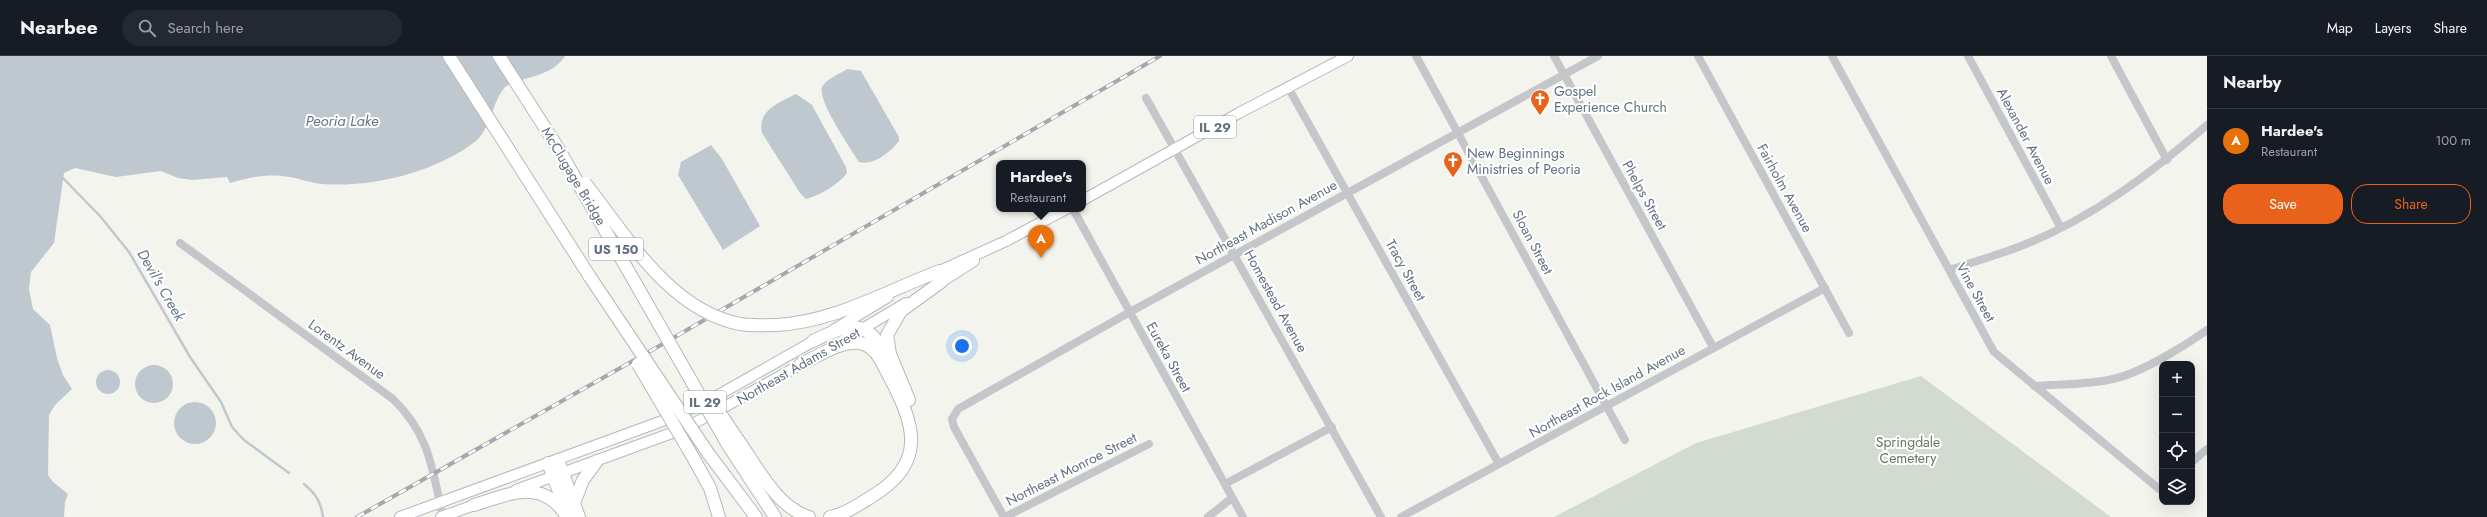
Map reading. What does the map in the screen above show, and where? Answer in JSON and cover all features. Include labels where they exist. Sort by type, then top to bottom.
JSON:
[{"type":"highway","name":"US 150","points":[[449,56],[590,278],[708,453],[756,517]]},
{"type":"highway","name":"McClugage Bridge","points":[[499,56],[558,148],[667,336],[733,442]]},
{"type":"highway","points":[[558,148],[643,258],[676,292],[710,312],[738,323],[776,325],[794,324],[829,315],[941,276]]},
{"type":"highway","points":[[852,517],[891,493],[910,470],[918,450],[919,431],[910,401],[890,354],[887,335],[901,311],[941,276]]},
{"type":"highway","points":[[590,278],[710,488],[719,517]]},
{"type":"highway","points":[[813,341],[836,330],[863,329],[877,339],[910,401]]},
{"type":"highway","points":[[801,364],[842,346],[858,343],[868,346],[880,360],[910,419],[910,449],[908,459],[897,477],[873,496],[838,516],[830,517]]},
{"type":"highway","name":"US 150","points":[[733,442],[775,517]]},
{"type":"highway","points":[[733,442],[780,499],[798,512],[809,517]]},
{"type":"highway","points":[[553,461],[558,475],[568,517]]},
{"type":"highway","points":[[574,503],[583,480],[597,461]]},
{"type":"highway","points":[[558,475],[574,503],[579,517]]},
{"type":"highway","points":[[474,505],[519,492],[533,492],[551,499],[568,517]]},
{"type":"main road","name":"IL 29","points":[[1086,198],[1176,150],[1239,113],[1289,89],[1348,56]]},
{"type":"main road","name":"Northeast Adams Street","points":[[442,517],[655,440],[706,418],[863,329],[941,276],[1060,212]]},
{"type":"main road","name":"Northeast Adams Street","points":[[440,501],[683,413],[900,291],[941,276]]},
{"type":"main road","name":"IL 29","points":[[400,517],[440,501]]},
{"type":"street","name":"Sloan Street","points":[[1416,56],[1459,132],[1625,440]]},
{"type":"street","name":"Phelps Street","points":[[1554,56],[1713,347]]},
{"type":"street","name":"Northeast Madison Avenue","points":[[1005,517],[954,427],[952,419],[958,409],[1235,254],[1598,56]]},
{"type":"street","name":"Fairholm Avenue","points":[[1698,56],[1826,288],[1849,333]]},
{"type":"street","name":"Vine Street","points":[[1832,56],[1994,352],[2159,486]]},
{"type":"street","name":"Alexander Avenue","points":[[1968,56],[2061,228]]},
{"type":"street","points":[[2111,56],[2167,160]]},
{"type":"street","name":"Tracy Street","points":[[1289,89],[1499,464]]},
{"type":"street","name":"Homestead Avenue","points":[[1146,98],[1235,254],[1381,517]]},
{"type":"street","points":[[1949,270],[2021,246],[2061,228],[2110,200],[2167,160],[2207,125]]},
{"type":"street","name":"Eureka Street","points":[[1075,212],[1243,517]]},
{"type":"street","name":"Lorentz Avenue","points":[[180,243],[393,399],[407,413],[420,432],[440,501],[442,517]]},
{"type":"street","name":"Northeast Rock Island Avenue","points":[[1401,517],[1713,347],[1826,288]]},
{"type":"street","points":[[2034,386],[2099,381],[2130,374],[2183,346],[2207,330]]},
{"type":"street","points":[[1226,484],[1332,428]]},
{"type":"street","name":"Northeast Monroe Street","points":[[1005,517],[1149,444]]},
{"type":"street","points":[[2195,459],[2207,449]]},
{"type":"street","points":[[1208,517],[1232,498]]},
{"type":"green space","name":"Springdale Cemetery","points":[[1921,376],[2111,517],[1554,517],[1696,443]]},
{"type":"water","name":"Peoria Lake","points":[[0,56],[565,56],[553,68],[505,87],[497,100],[482,135],[477,140],[443,161],[404,176],[341,185],[322,184],[275,175],[252,177],[230,183],[227,177],[192,180],[178,178],[161,171],[116,177],[75,168],[64,173],[54,243],[31,272],[29,289],[33,309],[50,325],[57,358],[63,375],[72,389],[55,405],[49,415],[48,475],[52,481],[68,494],[65,502],[64,517],[0,517]]},
{"type":"water","points":[[847,69],[861,71],[899,137],[899,141],[887,154],[870,162],[859,162],[829,113],[822,93],[822,87],[824,84]]},
{"type":"water","points":[[796,94],[812,105],[846,167],[847,173],[839,182],[828,189],[806,199],[800,193],[762,133],[761,125],[766,113],[770,109],[776,104]]},
{"type":"water","points":[[711,145],[722,159],[760,226],[723,250],[678,175],[681,162]]},
{"type":"water","points":[[154,365],[164,368],[170,374],[173,384],[170,394],[164,400],[154,403],[144,400],[138,394],[135,384],[138,374],[144,368]]},
{"type":"water","points":[[108,370],[117,373],[120,382],[117,391],[108,394],[99,391],[96,382],[99,373]]},
{"type":"water","points":[[195,402],[210,408],[216,423],[210,438],[195,444],[180,438],[174,423],[180,408]]},
{"type":"waterway","name":"Devil's Creek","points":[[59,174],[100,216],[129,252],[190,357],[221,402],[232,427],[244,440],[289,473]]},
{"type":"waterway","name":"Devil's Creek","points":[[304,484],[312,491],[317,499],[321,507],[323,517]]},
{"type":"railway","points":[[357,517],[668,341],[1160,56]]},
{"type":"place","name":"Gospel Experience Church","points":[[1540,116]]},
{"type":"place","name":"New Beginnings Ministries of Peoria","points":[[1453,178]]},
{"type":"place","name":"Hardee's","points":[[1041,258]]}]
